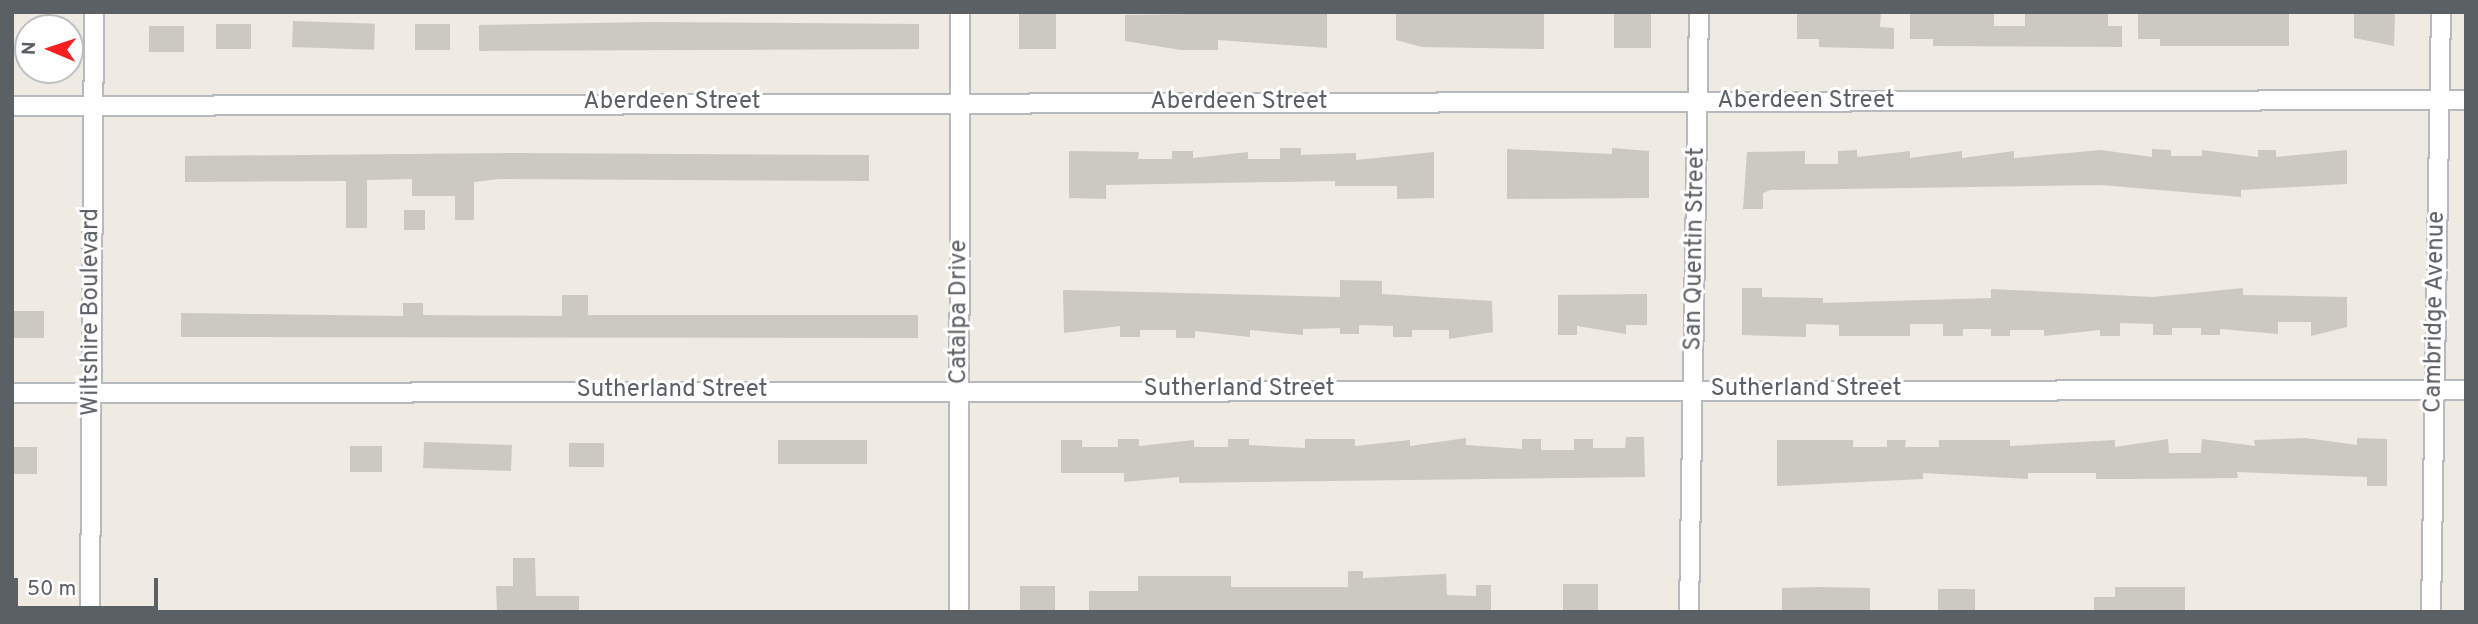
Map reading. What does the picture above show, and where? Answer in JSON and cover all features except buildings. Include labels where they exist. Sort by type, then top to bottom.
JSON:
[{"type":"street","name":"Wiltshire Boulevard","points":[[90,612],[94,12]]},
{"type":"street","name":"Catalpa Drive","points":[[959,612],[960,12]]},
{"type":"street","name":"San Quentin Street","points":[[1689,612],[1699,12]]},
{"type":"street","name":"Cambridge Avenue","points":[[2431,612],[2441,12]]},
{"type":"street","name":"Aberdeen Street","points":[[12,106],[960,101],[1698,103],[2466,100]]},
{"type":"street","name":"Sutherland Street","points":[[12,393],[2466,390]]}]
